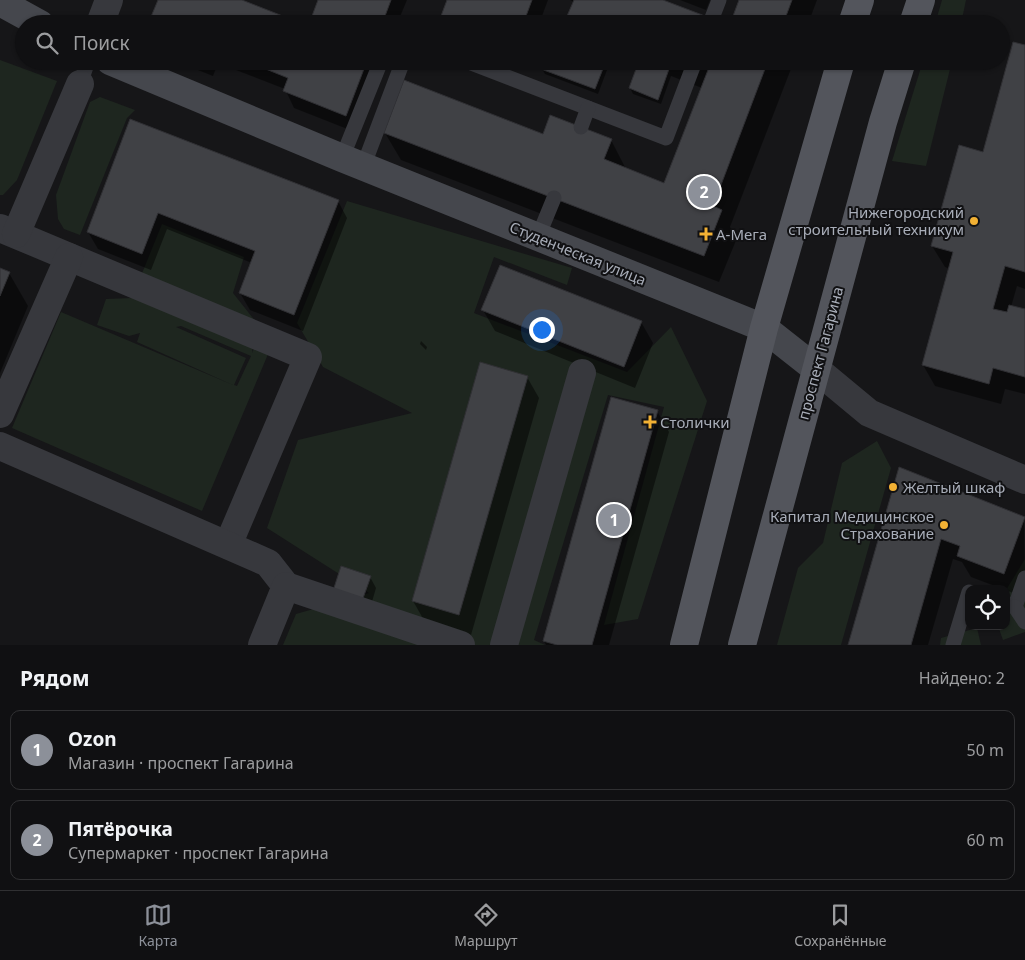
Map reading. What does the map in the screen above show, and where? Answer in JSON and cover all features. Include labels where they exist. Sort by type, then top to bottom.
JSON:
[{"type":"main road","points":[[855,15],[860,0]]},
{"type":"main road","points":[[916,15],[921,0]]},
{"type":"main road","points":[[0,2],[24,15]]},
{"type":"main road","name":"Студенческая улица","points":[[132,70],[538,238],[764,328],[816,369]]},
{"type":"main road","points":[[684,645],[764,328],[838,70]]},
{"type":"main road","name":"проспект Гагарина","points":[[742,645],[816,369],[899,70]]},
{"type":"street","points":[[103,15],[109,0]]},
{"type":"street","points":[[84,73],[8,231],[308,357],[228,545]]},
{"type":"street","points":[[0,414],[69,257]]},
{"type":"street","name":"Студенческая улица","points":[[816,369],[869,413],[1025,480]]},
{"type":"street","points":[[504,645],[582,373]]},
{"type":"street","points":[[0,446],[268,563],[286,586],[461,645]]},
{"type":"street","points":[[262,645],[286,586]]},
{"type":"lane","points":[[713,15],[719,0]]},
{"type":"lane","points":[[352,162],[378,70]]},
{"type":"lane","points":[[352,162],[398,70]]},
{"type":"lane","points":[[489,70],[666,138],[692,70]]},
{"type":"lane","points":[[581,127],[588,108]]},
{"type":"lane","points":[[538,238],[554,198]]},
{"type":"lane","points":[[1025,578],[1015,607],[1025,622]]},
{"type":"lane","points":[[953,645],[965,606]]},
{"type":"shaded area","points":[[942,0],[966,0],[963,15],[938,15]]},
{"type":"shaded area","points":[[0,60],[15,66],[15,70],[27,70],[57,81],[17,180],[3,195],[0,195]]},
{"type":"shaded area","points":[[920,70],[950,70],[926,166],[892,161]]},
{"type":"shaded area","points":[[100,97],[135,110],[127,118],[80,235],[64,229],[58,219],[56,195],[90,102]]},
{"type":"shaded area","points":[[347,201],[572,268],[567,285],[494,257],[474,313],[627,372],[671,327],[707,401],[638,619],[604,625],[664,407],[608,395],[534,640],[545,645],[283,645],[296,614],[369,593],[267,528],[298,440],[412,413],[323,367],[297,323]]},
{"type":"shaded area","points":[[162,224],[244,257],[233,293],[256,322],[252,353],[258,340],[271,347],[202,511],[12,428],[61,312],[233,385],[137,342],[140,333],[129,336],[97,325],[106,299],[132,298]],"holes":[[[181,326],[251,356],[237,386],[234,385],[246,358],[176,327]]]},
{"type":"shaded area","points":[[877,441],[891,468],[841,645],[777,645],[798,568],[823,543],[842,463]]},
{"type":"shaded area","points":[[1025,559],[1025,632],[1003,640],[999,630],[1010,630],[1009,585]]},
{"type":"shaded area","points":[[970,630],[977,630],[981,645],[940,645],[941,638]]},
{"type":"building","points":[[158,0],[242,0],[280,15],[152,15]]},
{"type":"building","points":[[318,0],[391,0],[385,15],[312,15]]},
{"type":"building","points":[[447,0],[532,0],[526,15],[441,15]]},
{"type":"building","points":[[574,0],[663,0],[702,15],[567,15]]},
{"type":"building","points":[[739,0],[792,0],[786,15],[733,15]]},
{"type":"building","points":[[1013,42],[1025,45],[1025,272],[1005,266],[993,309],[1007,312],[1009,305],[1025,309],[1025,377],[993,368],[989,384],[922,365],[953,252],[931,246],[959,145],[983,152],[1005,70],[1010,70],[1010,53]]},
{"type":"building","points":[[268,70],[364,70],[346,116],[283,91],[288,78]]},
{"type":"building","points":[[544,70],[602,70],[595,89]]},
{"type":"building","points":[[636,70],[669,70],[658,100],[629,88]]},
{"type":"building","points":[[708,70],[765,70],[713,206],[722,210],[704,256],[384,133],[404,80],[543,134],[550,115],[612,139],[604,159],[664,183]]},
{"type":"building","points":[[130,119],[339,200],[294,315],[239,293],[255,251],[158,213],[142,254],[87,232]]},
{"type":"building","points":[[500,265],[642,321],[624,367],[481,310]]},
{"type":"building","points":[[0,268],[10,272],[0,296]]},
{"type":"building","points":[[480,362],[528,376],[459,615],[412,601]]},
{"type":"building","points":[[611,397],[658,410],[592,645],[557,645],[543,641]]},
{"type":"building","points":[[899,467],[1025,517],[1004,574],[957,556],[960,546],[941,539],[911,645],[848,645]]},
{"type":"building","points":[[341,566],[371,576],[362,601],[333,591]]},
{"type":"place","name":"Пятёрочка","points":[[704,192]]},
{"type":"place","name":"Нижегородский строительный техникум","points":[[974,221]]},
{"type":"place","name":"А-Мега","points":[[706,234]]},
{"type":"place","name":"Столички","points":[[650,422]]},
{"type":"place","name":"Желтый шкаф","points":[[893,487]]},
{"type":"place","name":"Ozon","points":[[614,520]]},
{"type":"place","name":"Капитал Медицинское Страхование","points":[[944,525]]}]
